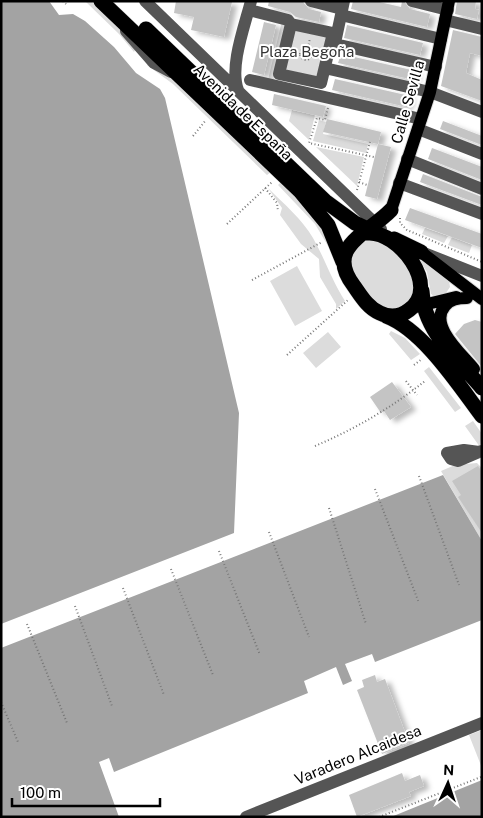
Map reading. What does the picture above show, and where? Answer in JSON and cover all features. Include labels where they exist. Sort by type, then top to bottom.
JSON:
[{"type":"highway","name":"Avenida de España","points":[[101,1],[117,8],[325,201],[343,215],[379,234]]},
{"type":"highway","name":"Avenida de España","points":[[117,8],[178,73],[315,208],[332,233],[343,262]]},
{"type":"highway","points":[[390,210],[379,234],[347,247],[343,262],[347,278],[368,305],[396,320],[418,336],[482,416]]},
{"type":"highway","points":[[379,234],[421,252]]},
{"type":"highway","points":[[379,234],[416,268],[419,300],[432,326],[482,388]]},
{"type":"highway","points":[[385,315],[400,315],[419,300]]},
{"type":"main road","name":"Calle Sevilla","points":[[390,210],[430,92],[448,10]]},
{"type":"main road","points":[[421,252],[482,299]]},
{"type":"main road","points":[[419,300],[448,297],[467,298],[482,304]]},
{"type":"main road","points":[[467,298],[455,299],[446,304],[441,311],[440,321],[445,333],[482,379]]},
{"type":"street","name":"Avenida de España","points":[[145,1],[216,68],[379,234]]},
{"type":"street","points":[[412,1],[448,10],[482,29]]},
{"type":"street","points":[[315,2],[343,8],[441,40]]},
{"type":"street","points":[[238,90],[236,64],[250,6],[288,20],[291,24],[436,68]]},
{"type":"street","points":[[325,91],[335,36],[343,8]]},
{"type":"street","points":[[277,79],[291,24]]},
{"type":"street","points":[[325,91],[335,36]]},
{"type":"street","points":[[216,68],[229,69],[236,64]]},
{"type":"street","points":[[329,69],[430,92],[482,112]]},
{"type":"street","points":[[250,80],[277,79],[325,91],[419,124],[482,154]]},
{"type":"street","points":[[407,159],[482,189]]},
{"type":"street","points":[[399,183],[482,214]]},
{"type":"street","points":[[421,252],[482,276]]},
{"type":"street","points":[[464,450],[481,452],[458,461],[451,459],[447,452],[464,450]]},
{"type":"street","name":"Varadero Alcaidesa","points":[[246,817],[482,723]]},
{"type":"path","points":[[63,1],[66,4]]},
{"type":"path","points":[[304,48],[309,48],[312,52],[311,57],[303,59],[301,51],[304,48]]},
{"type":"path","points":[[325,91],[325,120],[317,118],[308,143],[374,157]]},
{"type":"path","points":[[193,136],[206,120]]},
{"type":"path","points":[[357,190],[370,142]]},
{"type":"path","points":[[227,224],[272,182]]},
{"type":"path","points":[[359,182],[367,185]]},
{"type":"path","points":[[265,188],[277,203],[278,210]]},
{"type":"path","points":[[390,210],[400,214],[400,222],[407,230],[482,262]]},
{"type":"path","points":[[252,280],[322,242]]},
{"type":"path","points":[[287,355],[350,299]]},
{"type":"path","points":[[414,365],[425,357]]},
{"type":"path","points":[[406,381],[417,395]]},
{"type":"path","points":[[315,446],[357,427],[426,381]]},
{"type":"path","points":[[419,476],[459,585]]},
{"type":"path","points":[[375,489],[419,603]]},
{"type":"path","points":[[329,508],[366,624]]},
{"type":"path","points":[[268,532],[309,637]]},
{"type":"path","points":[[218,551],[260,655]]},
{"type":"path","points":[[171,569],[213,675]]},
{"type":"path","points":[[123,588],[164,695]]},
{"type":"path","points":[[75,606],[112,706]]},
{"type":"path","points":[[27,624],[67,722]]},
{"type":"path","points":[[1,702],[18,742]]},
{"type":"path","points":[[379,817],[481,777]]},
{"type":"green space","points":[[85,1],[91,1],[119,28],[135,50],[134,52],[119,34]]},
{"type":"green space","name":"Plaza Begoña","points":[[282,21],[337,31],[325,86],[275,75],[274,82],[268,80]]},
{"type":"green space","points":[[149,63],[171,77],[271,172],[267,175],[173,84],[147,65]]},
{"type":"green space","points":[[292,110],[315,115],[309,140],[289,121]]},
{"type":"green space","points":[[319,120],[326,122],[323,134],[368,144],[366,153],[313,141]]},
{"type":"green space","points":[[316,147],[364,157],[357,186]]},
{"type":"green space","points":[[281,182],[319,222],[329,241],[331,251],[315,224],[278,185]]},
{"type":"green space","points":[[268,188],[298,218],[313,238],[345,301],[336,309],[336,304],[320,277],[319,259],[301,244],[280,215],[282,208]]},
{"type":"green space","points":[[425,228],[448,236],[444,243],[422,234]]},
{"type":"green space","points":[[452,237],[472,245],[469,253],[448,245]]},
{"type":"green space","points":[[369,240],[388,247],[397,254],[411,274],[414,285],[412,295],[399,308],[391,309],[378,304],[352,270],[351,258],[353,254],[358,247]]},
{"type":"green space","points":[[416,255],[449,280],[450,287],[446,293],[434,296],[431,294],[427,272]]},
{"type":"green space","points":[[297,266],[322,311],[295,326],[270,281]]},
{"type":"green space","points":[[391,331],[405,338],[420,354],[411,360],[389,334]]},
{"type":"green space","points":[[328,332],[341,347],[316,368],[303,353]]},
{"type":"green space","points":[[429,367],[461,408],[455,412],[424,371]]},
{"type":"green space","points":[[473,421],[482,434],[480,447],[465,426]]},
{"type":"green space","points":[[477,463],[482,468],[482,541],[441,471],[455,465]]},
{"type":"green space","points":[[482,730],[482,768],[469,735]]},
{"type":"shaded area","points":[[1,1],[49,1],[59,15],[73,14],[85,21],[114,47],[136,73],[160,89],[165,98],[239,413],[234,533],[1,624]]},
{"type":"shaded area","points":[[443,475],[482,541],[482,620],[375,662],[372,654],[345,664],[352,681],[343,685],[336,667],[304,681],[308,693],[114,772],[109,758],[99,762],[119,817],[1,817],[1,648]]},
{"type":"shaded area","points":[[482,780],[482,817],[391,817]]},
{"type":"building","points":[[176,1],[232,2],[224,37],[191,30],[194,17],[174,13]]},
{"type":"building","points":[[269,1],[303,2],[309,9],[321,12],[319,22],[296,17],[290,12],[268,6]]},
{"type":"building","points":[[353,1],[375,1],[401,7],[402,1],[404,1],[410,9],[430,14],[427,27],[351,9]]},
{"type":"building","points":[[457,1],[476,1],[475,9],[479,10],[477,19],[455,14]]},
{"type":"building","points":[[264,22],[276,25],[264,75],[252,72]]},
{"type":"building","points":[[347,25],[423,43],[420,55],[344,38]]},
{"type":"building","points":[[453,30],[482,37],[482,56],[470,53],[466,73],[482,80],[482,101],[441,86]]},
{"type":"building","points":[[341,54],[416,71],[414,80],[338,63]]},
{"type":"building","points":[[335,79],[410,96],[407,107],[332,90]]},
{"type":"building","points":[[274,94],[326,106],[323,117],[272,105]]},
{"type":"building","points":[[327,119],[381,132],[378,144],[323,132]]},
{"type":"building","points":[[443,121],[482,136],[482,145],[440,129]]},
{"type":"building","points":[[378,144],[391,147],[377,199],[365,196]]},
{"type":"building","points":[[432,148],[482,167],[482,180],[428,159]]},
{"type":"building","points":[[423,174],[482,197],[482,205],[420,182]]},
{"type":"building","points":[[410,208],[482,234],[482,248],[405,220]]},
{"type":"building","points":[[475,320],[482,322],[482,367],[455,334],[464,324]]},
{"type":"building","points":[[392,382],[411,407],[390,420],[384,411],[381,413],[370,397]]},
{"type":"building","points":[[478,466],[482,472],[482,533],[458,497],[461,495],[452,481]]},
{"type":"building","points":[[375,675],[377,682],[385,679],[409,743],[382,754],[357,690],[364,687],[362,680]]},
{"type":"building","points":[[402,773],[405,781],[420,775],[424,786],[409,792],[411,796],[357,817],[349,795]]}]
